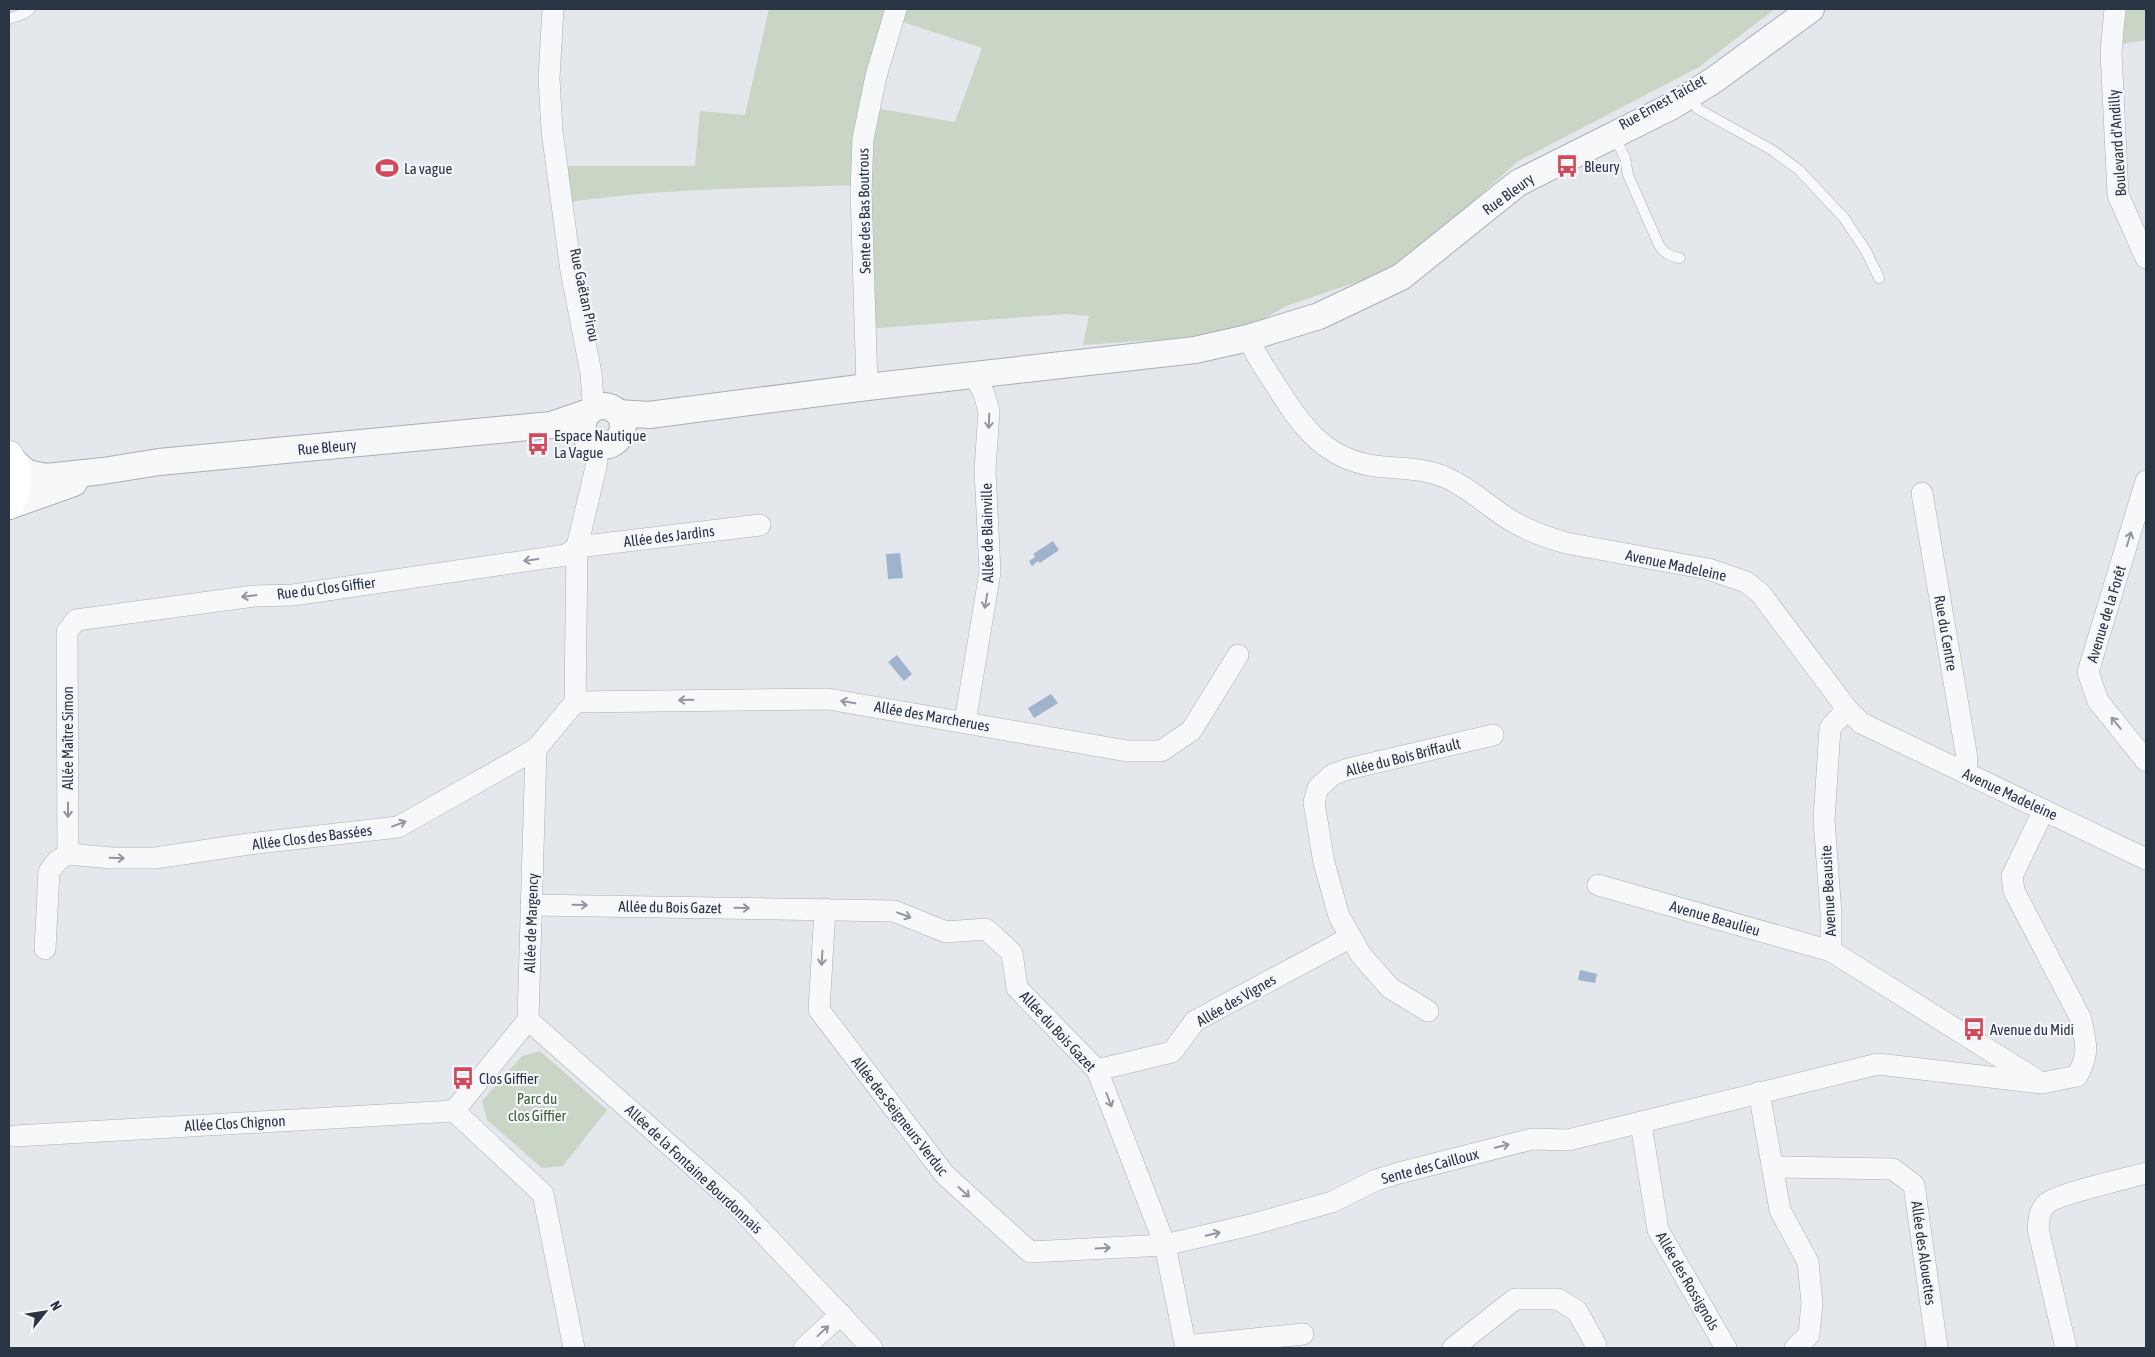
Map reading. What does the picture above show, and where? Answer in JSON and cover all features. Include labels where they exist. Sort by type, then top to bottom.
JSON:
[{"type":"main road","points":[[9,505],[16,491],[17,481],[11,458]]},
{"type":"street","name":"Rue Gaëtan Pirou","points":[[554,9],[549,78],[559,181],[580,270],[604,394],[603,411]]},
{"type":"street","name":"Sente des Bas Boutrous","points":[[867,387],[862,191],[863,139],[876,76],[896,9]]},
{"type":"street","name":"Rue Ernest Taiclet","points":[[1652,117],[1688,93],[1710,74],[1799,9]]},
{"type":"street","name":"Rue Ernest Taiclet","points":[[1613,133],[1721,74],[1810,9]]},
{"type":"street","name":"Boulevard d'Andilly","points":[[2115,9],[2111,52],[2118,195],[2144,249]]},
{"type":"street","name":"Rue Bleury","points":[[1259,334],[1323,304],[1382,286],[1401,277],[1518,184],[1613,133],[1652,117]]},
{"type":"street","points":[[600,442],[583,429],[584,423],[603,411],[638,415],[658,414],[867,387],[1195,350],[1259,334]]},
{"type":"street","name":"Avenue Madeleine","points":[[1259,334],[1296,417],[1311,436],[1343,456],[1370,465],[1419,469],[1435,473],[1465,488],[1509,519],[1544,537],[1566,543],[1708,569],[1746,582],[1761,594],[1848,709],[1861,723],[2146,860]]},
{"type":"street","name":"Allée de Blainville","points":[[965,722],[990,572],[985,470],[989,411],[984,394],[975,376]]},
{"type":"street","points":[[600,442],[620,437],[623,425],[603,411]]},
{"type":"street","name":"Rue Bleury","points":[[11,458],[22,470],[39,476],[103,471],[159,462],[550,426],[603,411]]},
{"type":"street","points":[[600,442],[658,414]]},
{"type":"street","name":"Rue Bleury","points":[[550,426],[572,431],[600,442]]},
{"type":"street","points":[[536,749],[575,702],[577,547],[600,442]]},
{"type":"street","name":"Rue Bleury","points":[[9,505],[103,471]]},
{"type":"street","name":"Avenue de la Forêt","points":[[2146,481],[2088,672],[2098,701],[2146,761]]},
{"type":"street","name":"Rue du Centre","points":[[1922,493],[1967,758],[1966,773]]},
{"type":"street","name":"Allée des Jardins","points":[[577,547],[760,525]]},
{"type":"street","name":"Rue du Clos Giffier","points":[[73,624],[76,620],[167,607],[254,596],[293,595],[566,555],[577,547]]},
{"type":"street","name":"Allée Maître Simon","points":[[68,854],[67,632],[73,624]]},
{"type":"street","name":"Allée des Marcherues","points":[[575,702],[828,699],[1127,751],[1160,751],[1191,731],[1238,655]]},
{"type":"street","name":"Avenue Beausite","points":[[1848,709],[1830,728],[1824,820],[1832,951],[2042,1083]]},
{"type":"street","name":"Allée du Bois Briffault","points":[[1351,937],[1339,916],[1324,863],[1314,802],[1318,788],[1332,775],[1348,769],[1493,735]]},
{"type":"street","name":"Allée Clos des Bassées","points":[[68,854],[112,858],[154,858],[249,844],[398,827],[536,749]]},
{"type":"street","name":"Allée de Margency","points":[[528,1020],[536,749]]},
{"type":"street","points":[[1642,1124],[1760,1092],[1878,1064],[2042,1083],[2078,1076],[2086,1060],[2085,1037],[2081,1019],[2014,891],[2012,876],[2044,810]]},
{"type":"street","points":[[45,949],[49,872],[57,861],[68,854]]},
{"type":"street","name":"Avenue Beaulieu","points":[[1598,884],[1832,951]]},
{"type":"street","name":"Allée du Bois Gazet","points":[[531,905],[894,911],[946,932],[986,929],[1012,953],[1017,988],[1097,1070],[1165,1245],[1186,1347]]},
{"type":"street","name":"Allée des Seigneurs Verduc","points":[[825,910],[819,1010],[945,1175],[1030,1252],[1165,1245]]},
{"type":"street","points":[[1351,937],[1361,955],[1390,988],[1428,1011]]},
{"type":"street","name":"Allée des Vignes","points":[[1097,1070],[1172,1052],[1194,1021],[1351,937]]},
{"type":"street","points":[[528,1020],[454,1111],[543,1194],[574,1348]]},
{"type":"street","name":"Allée de la Fontaine Bourdonnais","points":[[528,1020],[734,1202],[872,1348]]},
{"type":"street","points":[[1760,1092],[1780,1210],[1808,1262],[1812,1302],[1809,1335],[1796,1348]]},
{"type":"street","name":"Allée Clos Chignon","points":[[15,1136],[454,1111]]},
{"type":"street","name":"Sente des Cailloux","points":[[1165,1245],[1250,1225],[1332,1202],[1376,1180],[1427,1165],[1532,1139],[1568,1140],[1605,1130],[1642,1124]]},
{"type":"street","name":"Allée des Rossignols","points":[[1642,1124],[1658,1230],[1726,1348]]},
{"type":"street","name":"Allée des Alouettes","points":[[1772,1167],[1893,1169],[1914,1185],[1937,1348]]},
{"type":"street","points":[[2066,1348],[2038,1229],[2039,1214],[2047,1203],[2061,1196],[2146,1173]]},
{"type":"street","points":[[1453,1348],[1515,1298],[1558,1299],[1577,1311],[1596,1344],[1596,1348]]},
{"type":"street","points":[[804,1348],[841,1314]]},
{"type":"street","points":[[1186,1347],[1303,1334]]},
{"type":"lane","points":[[9,19],[26,14],[30,9]]},
{"type":"lane","points":[[1688,93],[1698,109],[1772,150],[1799,170],[1844,218],[1866,251],[1879,278]]},
{"type":"lane","points":[[1613,133],[1625,158],[1628,175],[1659,245],[1664,253],[1670,257],[1680,258]]},
{"type":"green space","points":[[769,9],[1775,9],[1699,67],[1517,162],[1420,249],[1389,271],[1286,306],[1239,334],[1083,345],[1089,316],[1065,314],[866,329],[861,185],[637,194],[563,203],[553,166],[695,166],[700,111],[745,115]],"holes":[[[894,19],[982,48],[955,122],[870,107]]]},
{"type":"green space","points":[[2115,9],[2146,9],[2146,40],[2112,46]]},
{"type":"green space","name":"Parc du clos Giffier","points":[[540,1051],[607,1110],[563,1166],[542,1168],[487,1120],[482,1101],[522,1056]]},
{"type":"water","points":[[1053,541],[1059,550],[1032,566],[1029,561],[1035,557],[1033,554]]},
{"type":"water","points":[[900,553],[903,578],[888,579],[886,554]]},
{"type":"water","points":[[897,655],[912,674],[904,681],[888,662]]},
{"type":"water","points":[[1051,694],[1058,703],[1034,718],[1028,708]]},
{"type":"water","points":[[1580,970],[1597,974],[1595,983],[1578,980]]},
{"type":"place","name":"Bleury","points":[[1567,166]]},
{"type":"place","name":"La vague","points":[[387,168]]},
{"type":"place","name":"Espace Nautique La Vague","points":[[538,444]]},
{"type":"place","name":"Avenue du Midi","points":[[1974,1029]]},
{"type":"place","name":"Clos Giffier","points":[[463,1078]]}]
